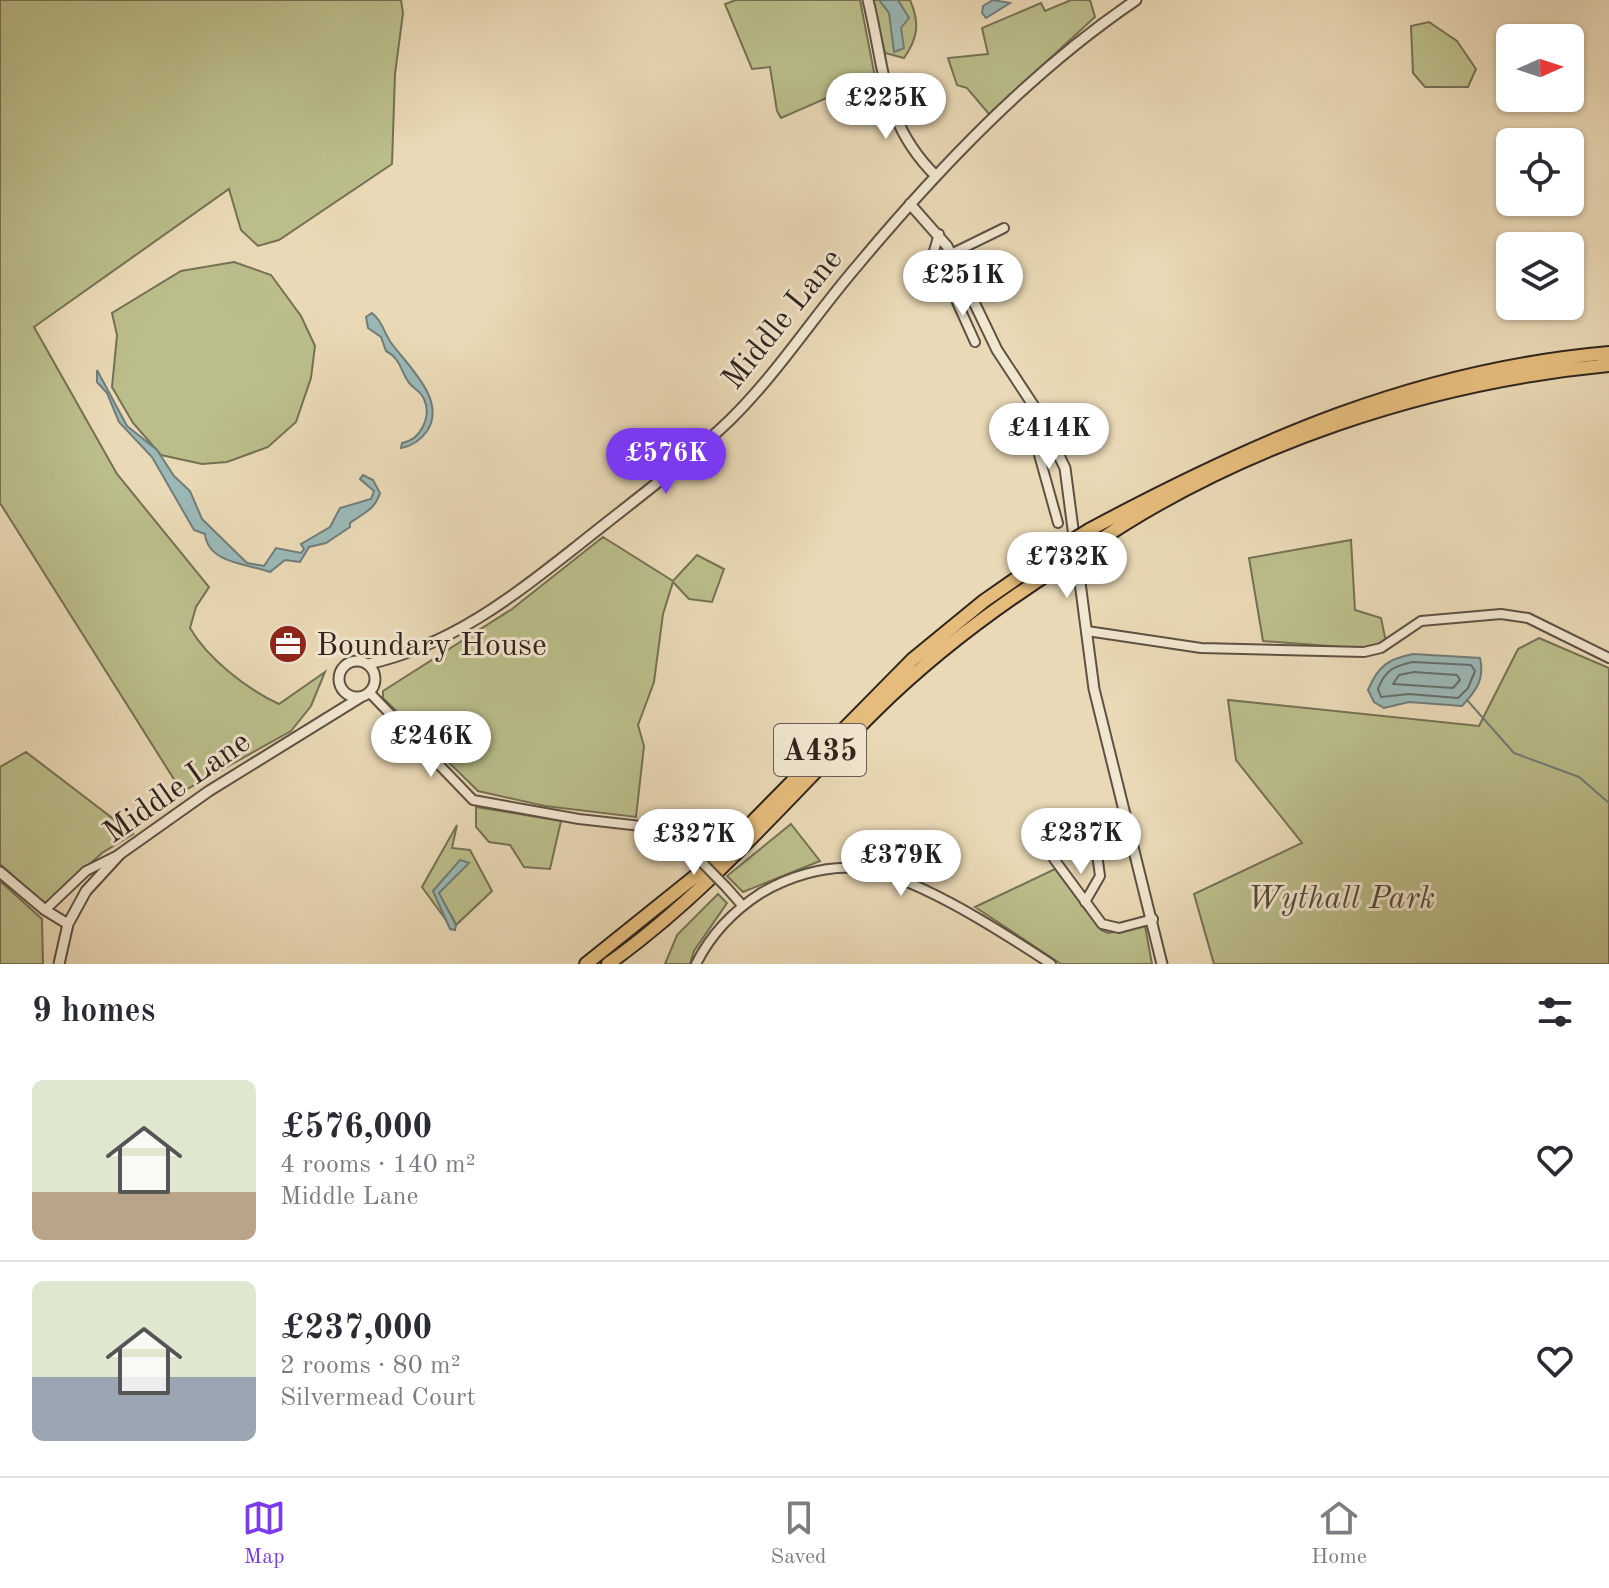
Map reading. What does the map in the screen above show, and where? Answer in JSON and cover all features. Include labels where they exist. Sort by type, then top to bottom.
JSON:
[{"type":"highway","name":"A435","points":[[586,964],[713,862],[912,660],[984,601],[1089,530],[1235,455],[1334,414],[1467,376],[1609,353]]},
{"type":"highway","name":"A435","points":[[608,964],[644,938],[716,873],[919,671],[989,613],[1127,521],[1274,449],[1339,426],[1470,388],[1609,365]]},
{"type":"street","points":[[868,0],[893,116],[909,148],[936,176]]},
{"type":"street","name":"Middle Lane","points":[[339,685],[339,676],[350,663],[368,664],[397,658],[451,635],[502,604],[730,419],[936,176],[1033,83],[1136,0]]},
{"type":"street","points":[[910,204],[939,234],[951,254],[997,350],[1039,414],[1065,468],[1094,689],[1162,964]]},
{"type":"street","points":[[951,254],[1004,228]]},
{"type":"street","points":[[939,234],[934,251],[975,342]]},
{"type":"street","points":[[1039,414],[1031,426],[1058,523]]},
{"type":"street","points":[[1087,631],[1201,648],[1364,652],[1381,648],[1421,621],[1501,614],[1528,618],[1609,658]]},
{"type":"street","name":"Middle Lane","points":[[59,964],[68,924],[86,891],[120,854],[209,791],[365,694],[376,678],[397,658]]},
{"type":"street","points":[[368,664],[376,678]]},
{"type":"street","points":[[339,685],[350,696],[365,694],[473,800],[579,819],[650,827],[685,845],[742,905]]},
{"type":"street","points":[[329,715],[338,700],[339,685]]},
{"type":"street","points":[[45,910],[86,871],[120,854]]},
{"type":"street","points":[[1085,902],[1100,876],[1097,854]]},
{"type":"street","points":[[1054,859],[1102,924],[1111,928],[1153,919]]},
{"type":"street","points":[[696,964],[717,931],[742,905],[772,887],[805,874],[855,867],[893,876],[996,929],[1051,964]]},
{"type":"street","points":[[0,872],[45,910],[68,924]]},
{"type":"green space","points":[[0,0],[401,0],[403,13],[395,74],[392,164],[279,240],[258,246],[241,230],[229,189],[34,327],[117,474],[209,587],[196,607],[190,628],[207,651],[242,682],[279,704],[325,672],[311,706],[291,731],[182,792],[0,503]]},
{"type":"green space","points":[[736,0],[860,0],[875,77],[781,118],[777,111],[770,67],[752,69],[725,4]]},
{"type":"green space","points":[[872,0],[910,0],[916,30],[904,58],[885,53]]},
{"type":"green space","points":[[1071,0],[1090,0],[1095,17],[989,114],[967,88],[957,85],[948,58],[988,54],[982,28],[1041,3],[1045,11]]},
{"type":"green space","points":[[1429,22],[1457,41],[1476,69],[1468,87],[1425,87],[1413,73],[1411,26]]},
{"type":"green space","points":[[234,262],[271,275],[301,316],[315,346],[311,378],[296,422],[268,447],[227,462],[202,464],[161,455],[133,423],[112,387],[117,335],[112,313],[181,271]]},
{"type":"green space","points":[[603,537],[673,581],[697,555],[724,569],[712,602],[689,599],[673,582],[663,614],[654,682],[638,725],[644,746],[636,817],[545,806],[478,791],[383,698],[383,691],[512,609]]},
{"type":"green space","points":[[1351,540],[1355,610],[1381,618],[1386,642],[1368,649],[1263,641],[1249,558]]},
{"type":"green space","name":"Wythall Park","points":[[1539,638],[1609,668],[1609,964],[1214,964],[1194,894],[1302,843],[1236,760],[1228,700],[1479,726],[1518,649]]},
{"type":"green space","points":[[26,752],[133,834],[102,853],[44,905],[0,864],[0,767]]},
{"type":"green space","points":[[476,807],[561,821],[550,869],[524,867],[510,845],[489,842],[476,827]]},
{"type":"green space","points":[[791,824],[820,861],[743,892],[727,876]]},
{"type":"green space","points":[[457,825],[452,848],[470,850],[492,891],[456,925],[451,915],[446,920],[422,887]]},
{"type":"green space","points":[[1055,869],[1101,930],[1108,933],[1145,926],[1152,964],[1061,964],[975,907]]},
{"type":"green space","points":[[0,881],[42,919],[43,964],[0,964]]},
{"type":"green space","points":[[718,894],[727,903],[694,951],[690,964],[665,964],[677,935]]},
{"type":"water","points":[[879,0],[898,0],[909,18],[901,28],[904,48],[894,52],[889,13]]},
{"type":"water","points":[[993,0],[1010,3],[986,18],[982,13],[983,6]]},
{"type":"water","points":[[372,313],[423,385],[432,408],[432,420],[427,431],[419,440],[401,448],[402,443],[415,437],[423,426],[426,406],[395,358],[386,351],[381,337],[368,328],[366,317]]},
{"type":"water","points":[[97,370],[127,426],[157,450],[174,476],[190,491],[202,519],[247,563],[264,566],[276,548],[301,553],[304,549],[301,544],[330,527],[340,508],[371,499],[374,491],[360,479],[363,475],[373,480],[380,493],[378,499],[368,511],[350,523],[350,527],[326,543],[309,547],[300,562],[285,560],[270,572],[221,557],[208,544],[205,534],[194,530],[152,457],[119,422],[107,393],[97,382]]},
{"type":"water","points":[[1413,654],[1480,658],[1478,684],[1462,706],[1409,702],[1384,708],[1374,702],[1368,690],[1380,669],[1390,661]]},
{"type":"water","points":[[460,860],[469,863],[439,893],[456,925],[455,930],[450,929],[433,891]]},
{"type":"waterway","points":[[1467,700],[1514,753],[1579,777],[1609,803]]},
{"type":"place","name":"Boundary House","points":[[288,644]]}]
